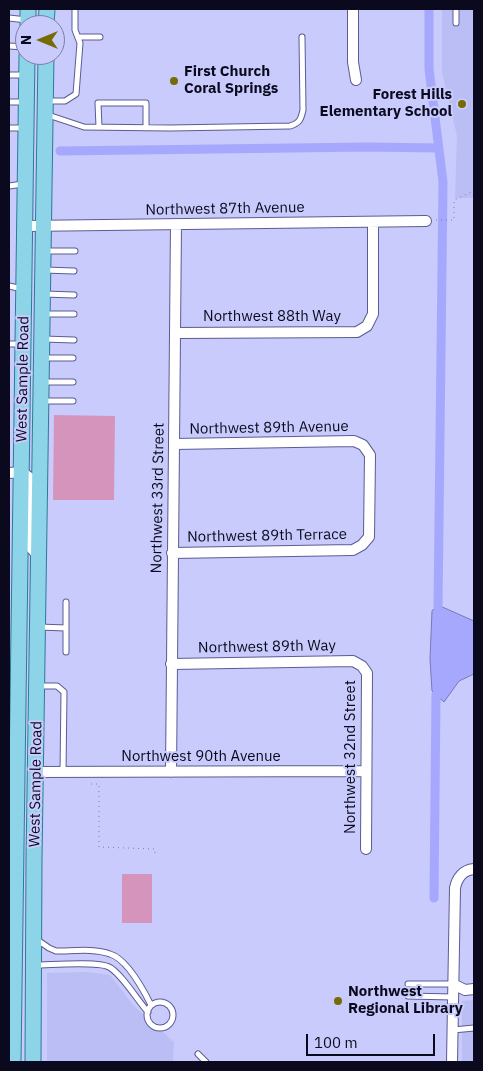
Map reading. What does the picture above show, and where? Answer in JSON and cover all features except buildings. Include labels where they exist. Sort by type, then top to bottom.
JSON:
[{"type":"main road","name":"West Sample Road","points":[[13,1062],[13,719],[19,655],[15,499],[16,344],[24,289],[27,65]]},
{"type":"main road","name":"West Sample Road","points":[[33,1062],[46,65]]},
{"type":"main road","points":[[19,655],[26,680],[26,759],[29,768],[36,772]]},
{"type":"main road","points":[[13,794],[26,801],[28,812],[26,873],[34,898]]},
{"type":"street","points":[[354,9],[353,62],[356,80]]},
{"type":"street","name":"Northwest 87th Avenue","points":[[25,226],[429,220]]},
{"type":"street","name":"Northwest 88th Way","points":[[176,333],[357,332],[367,326],[373,314],[373,222]]},
{"type":"street","name":"Northwest 33rd Street","points":[[171,772],[176,224]]},
{"type":"street","name":"Northwest 89th Avenue","points":[[174,444],[354,441],[363,445],[370,455],[369,537],[362,545]]},
{"type":"street","points":[[15,472],[30,477],[31,548],[39,557]]},
{"type":"street","name":"Northwest 89th Terrace","points":[[172,553],[353,550],[362,545]]},
{"type":"street","name":"Northwest 89th Way","points":[[171,664],[353,661],[362,666]]},
{"type":"street","name":"Northwest 32nd Street","points":[[362,666],[367,673],[366,849]]},
{"type":"street","name":"Northwest 90th Avenue","points":[[36,772],[365,771]]},
{"type":"street","points":[[452,1062],[454,888],[456,881],[461,875],[474,869]]},
{"type":"street","points":[[453,984],[470,989]]},
{"type":"street","points":[[453,997],[470,989]]},
{"type":"lane","points":[[45,108],[65,101],[76,94],[80,43],[75,30],[75,9]]},
{"type":"lane","points":[[456,9],[456,23]]},
{"type":"lane","points":[[78,37],[100,37]]},
{"type":"lane","points":[[45,108],[84,127],[290,126],[296,124],[301,119],[303,110],[302,37]]},
{"type":"lane","points":[[9,75],[27,75]]},
{"type":"lane","points":[[9,102],[26,102]]},
{"type":"lane","points":[[99,127],[98,103],[146,103],[146,128]]},
{"type":"lane","points":[[9,128],[26,128]]},
{"type":"lane","points":[[9,186],[26,184]]},
{"type":"lane","points":[[44,251],[75,251]]},
{"type":"lane","points":[[43,270],[74,271]]},
{"type":"lane","points":[[9,286],[24,289]]},
{"type":"lane","points":[[43,294],[74,295]]},
{"type":"lane","points":[[43,314],[74,314]]},
{"type":"lane","points":[[42,340],[74,340]]},
{"type":"lane","points":[[42,358],[74,358]]},
{"type":"lane","points":[[42,382],[73,382]]},
{"type":"lane","points":[[42,401],[73,402]]},
{"type":"lane","points":[[66,602],[66,652]]},
{"type":"lane","points":[[38,627],[66,628]]},
{"type":"lane","points":[[37,686],[57,686],[64,692],[63,772]]},
{"type":"lane","points":[[35,938],[49,948],[56,950],[111,954],[128,969],[151,1005]]},
{"type":"lane","points":[[34,965],[96,964],[108,967],[117,974],[148,1012]]},
{"type":"lane","points":[[408,984],[453,984]]},
{"type":"lane","points":[[408,996],[453,997]]},
{"type":"lane","points":[[159,1002],[167,1004],[173,1010],[173,1019],[167,1026],[155,1026],[149,1020],[148,1012],[151,1005],[159,1002]]},
{"type":"lane","points":[[453,1030],[474,1030]]},
{"type":"lane","points":[[198,1054],[206,1062]]},
{"type":"path","points":[[429,220],[454,220],[454,200],[474,191]]},
{"type":"path","points":[[91,784],[99,784],[99,847],[155,848],[155,855]]},
{"type":"shaded area","name":"Forest Hills Elementary School","points":[[442,9],[474,9],[474,198],[455,198],[457,136],[442,72]]},
{"type":"shaded area","points":[[54,415],[115,416],[114,500],[53,500]]},
{"type":"shaded area","points":[[440,606],[474,621],[474,674],[459,681],[444,702],[432,691],[430,659],[432,611]]},
{"type":"shaded area","points":[[122,874],[152,874],[152,923],[122,923]]},
{"type":"shaded area","points":[[87,972],[110,975],[133,1005],[174,1042],[173,1062],[47,1062],[47,973]]},
{"type":"shaded area","points":[[474,1000],[474,1062],[462,1062],[462,1001]]},
{"type":"waterway","points":[[429,9],[429,69],[443,182],[438,607]]},
{"type":"waterway","points":[[60,151],[368,147],[439,148]]},
{"type":"waterway","points":[[434,898],[436,695]]},
{"type":"place","name":"First Church Coral Springs","points":[[174,81]]},
{"type":"place","name":"Forest Hills Elementary School","points":[[462,104]]},
{"type":"place","name":"Northwest Regional Library","points":[[338,1001]]}]
